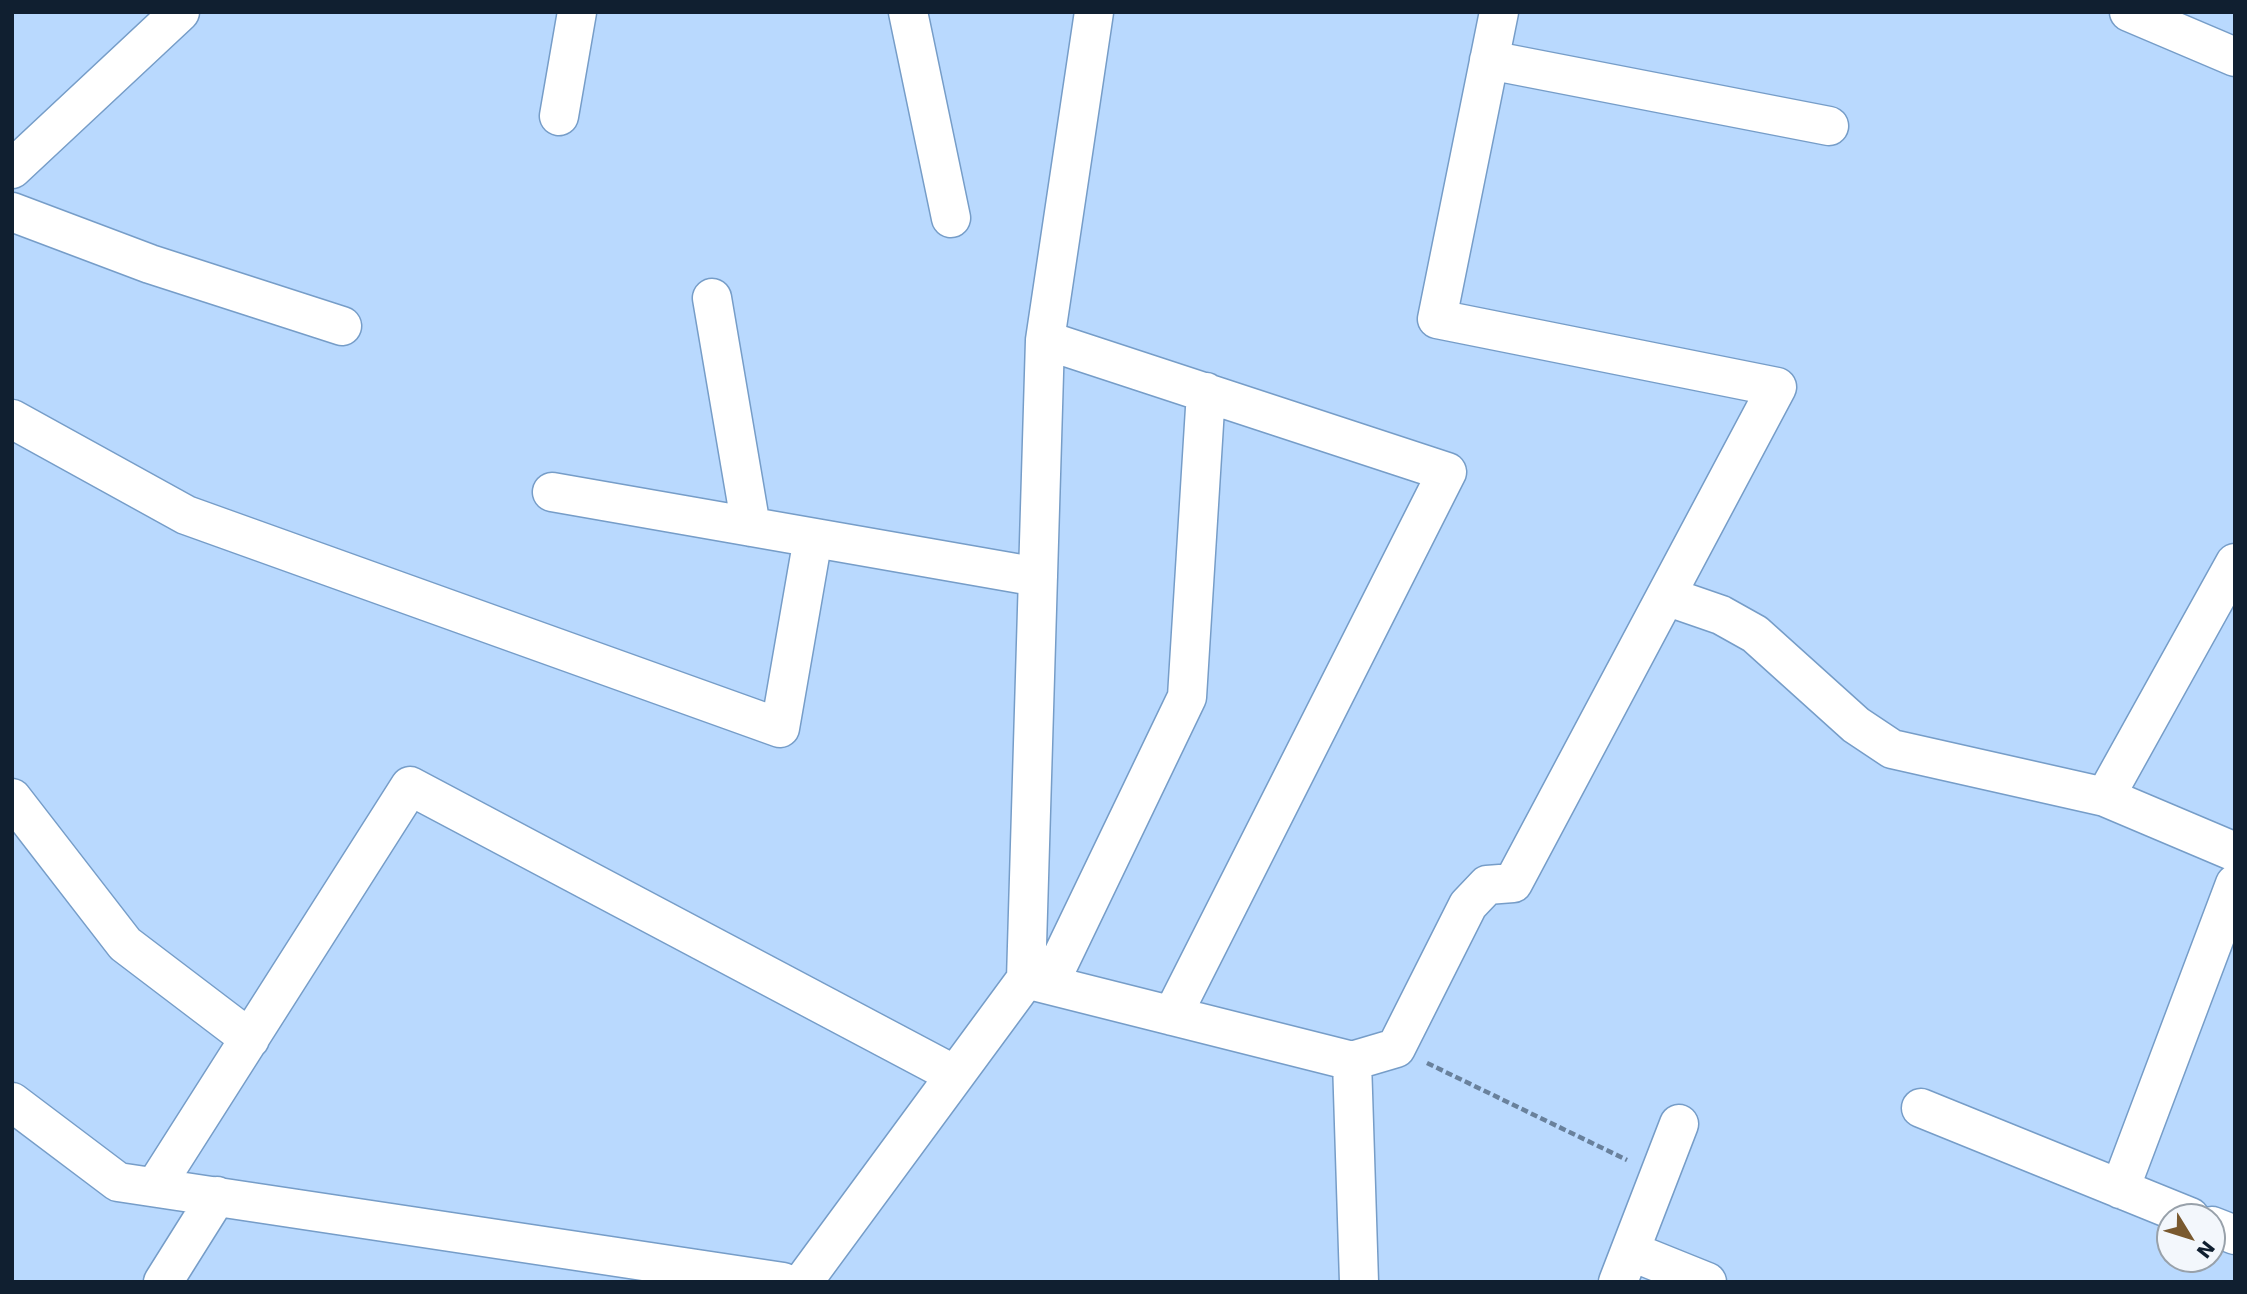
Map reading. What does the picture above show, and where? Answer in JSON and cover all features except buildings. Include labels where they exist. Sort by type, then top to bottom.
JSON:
[{"type":"street","points":[[12,169],[180,12]]},
{"type":"street","points":[[559,116],[578,12]]},
{"type":"street","points":[[908,12],[951,218]]},
{"type":"street","points":[[1037,981],[1038,577],[1045,340],[1094,12]]},
{"type":"street","points":[[1037,981],[1352,1061],[1396,1048],[1468,905],[1487,885],[1513,883],[1777,387],[1437,319],[1499,12]]},
{"type":"street","points":[[2129,12],[2235,57]]},
{"type":"street","points":[[1489,60],[1829,126]]},
{"type":"street","points":[[12,212],[150,264],[342,326]]},
{"type":"street","points":[[712,298],[751,527]]},
{"type":"street","points":[[1045,340],[1447,472],[1172,1016]]},
{"type":"street","points":[[803,1282],[955,1075],[1037,981],[1187,696],[1206,392]]},
{"type":"street","points":[[12,419],[186,515],[780,727],[813,538]]},
{"type":"street","points":[[552,492],[1038,577]]},
{"type":"street","points":[[2105,797],[2235,563]]},
{"type":"street","points":[[1665,596],[1721,615],[1755,634],[1856,725],[1892,749],[2105,797],[2235,852]]},
{"type":"street","points":[[155,1187],[410,786],[955,1075]]},
{"type":"street","points":[[12,798],[125,944],[250,1039]]},
{"type":"street","points":[[2120,1189],[2235,884]]},
{"type":"street","points":[[1352,1061],[1359,1282]]},
{"type":"street","points":[[12,1102],[118,1182],[783,1282]]},
{"type":"street","points":[[1921,1108],[2156,1203]]},
{"type":"street","points":[[1679,1124],[1624,1266],[1707,1282]]},
{"type":"street","points":[[163,1282],[217,1196]]},
{"type":"path","points":[[1396,1048],[1660,1175]]}]
